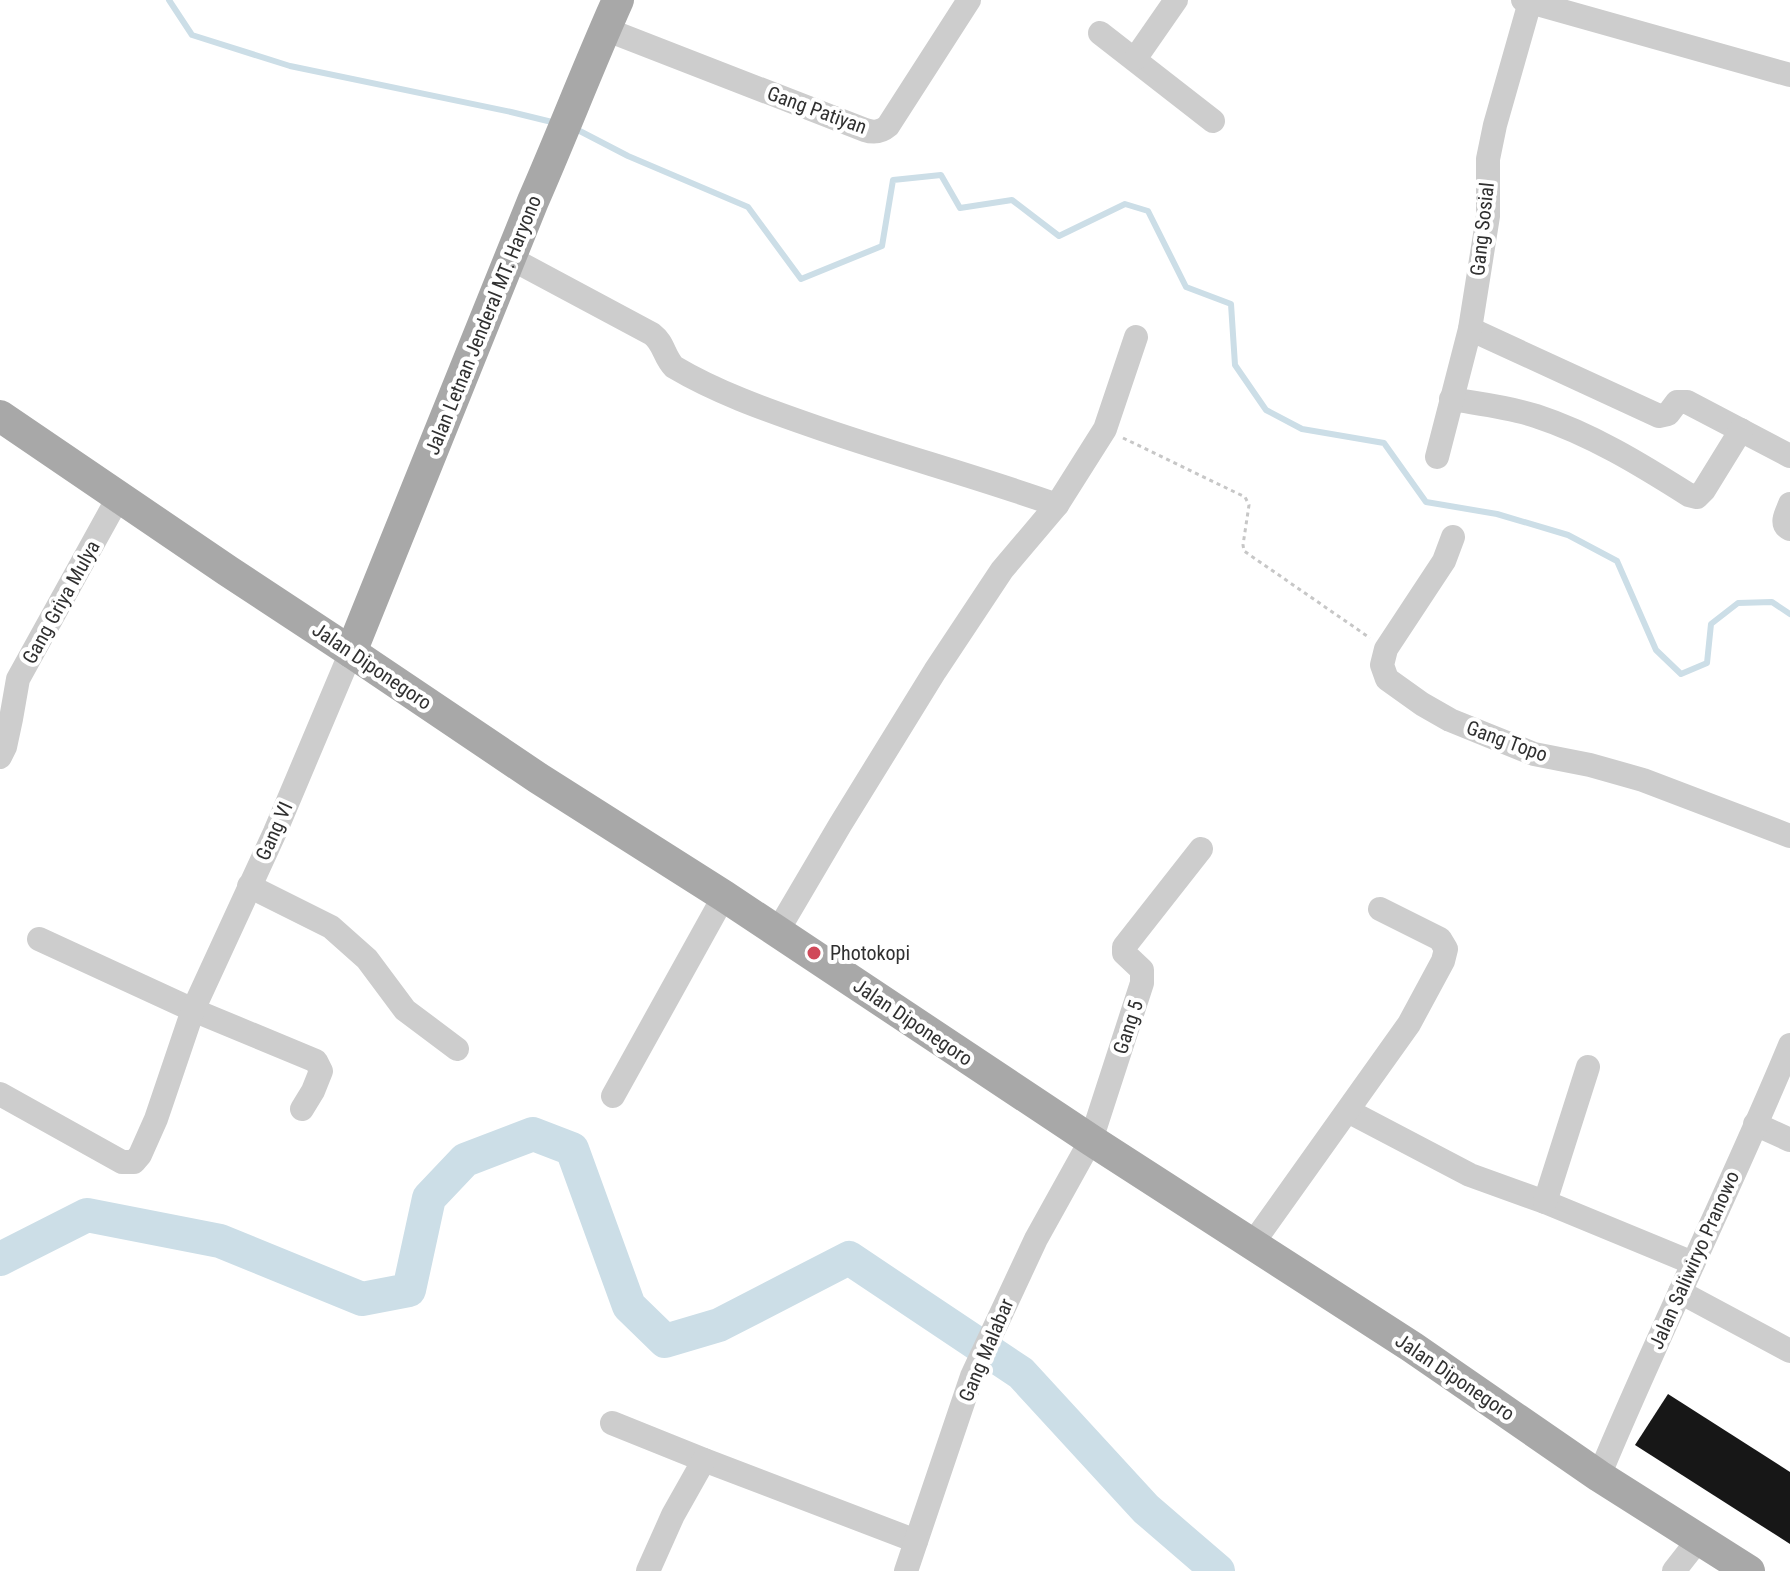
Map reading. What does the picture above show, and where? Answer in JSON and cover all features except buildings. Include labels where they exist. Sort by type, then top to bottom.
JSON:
[{"type":"main road","name":"Jalan Letnan Jenderal MT. Haryono","points":[[351,652],[611,14]]},
{"type":"main road","name":"Jalan Diponegoro","points":[[0,416],[538,778],[724,896],[1091,1140],[1412,1347],[1599,1476],[1749,1571]]},
{"type":"street","name":"Gang Patiyan","points":[[611,14],[865,130],[877,132],[888,126],[969,0]]},
{"type":"street","points":[[1135,59],[1176,0]]},
{"type":"street","points":[[1526,1],[1790,75]]},
{"type":"street","name":"Gang Sosial","points":[[1437,457],[1470,329],[1488,216],[1488,159],[1526,1]]},
{"type":"street","points":[[1100,33],[1213,121]]},
{"type":"street","points":[[510,258],[652,334],[662,344],[667,359],[674,367],[754,406],[1057,505]]},
{"type":"street","points":[[1470,329],[1659,416],[1668,414],[1677,402],[1683,401],[1790,456]]},
{"type":"street","points":[[777,932],[935,671],[1002,570],[1057,505],[1105,429],[1136,337]]},
{"type":"street","points":[[1451,399],[1535,416],[1584,434],[1697,497],[1741,430]]},
{"type":"street","name":"Gang Griya Mulya","points":[[0,757],[5,747],[18,679],[118,498]]},
{"type":"street","points":[[1790,504],[1784,523],[1790,529]]},
{"type":"street","points":[[1386,649],[1444,561],[1453,537]]},
{"type":"street","name":"Gang Topo","points":[[1386,649],[1382,665],[1387,679],[1450,720],[1534,754],[1643,780],[1790,836]]},
{"type":"street","name":"Gang VI","points":[[0,1094],[122,1162],[134,1162],[140,1155],[156,1119],[193,1010],[275,832],[351,652]]},
{"type":"street","name":"Gang 5","points":[[1091,1140],[1142,983],[1142,970],[1124,953],[1124,947],[1201,849]]},
{"type":"street","points":[[249,886],[331,927],[367,959],[405,1010],[457,1049]]},
{"type":"street","points":[[613,1096],[724,896]]},
{"type":"street","points":[[1253,1243],[1409,1024],[1443,961],[1446,949],[1440,939],[1380,909]]},
{"type":"street","points":[[39,939],[193,1010],[316,1061],[321,1071],[302,1109]]},
{"type":"street","name":"Jalan Saliwiryo Pranowo","points":[[1599,1476],[1636,1386],[1790,1045]]},
{"type":"street","points":[[1545,1202],[1588,1067]]},
{"type":"street","points":[[1348,1111],[1470,1175],[1545,1202],[1693,1263]]},
{"type":"street","points":[[1755,1124],[1790,1140]]},
{"type":"street","name":"Gang Malabar","points":[[906,1571],[972,1376],[1036,1239],[1091,1140]]},
{"type":"street","points":[[1680,1292],[1790,1351]]},
{"type":"street","points":[[612,1423],[916,1541]]},
{"type":"street","points":[[648,1571],[673,1515],[704,1460]]},
{"type":"street","points":[[1674,1571],[1699,1539]]},
{"type":"path","points":[[1105,429],[1245,497],[1249,505],[1244,551],[1386,649]]},
{"type":"waterway","points":[[169,0],[192,35],[290,66],[556,123]]},
{"type":"waterway","points":[[574,128],[628,156],[748,207],[801,279],[882,246],[893,180],[941,175],[960,208],[1012,200],[1059,236],[1125,204],[1148,211],[1186,287],[1231,304],[1235,365],[1266,410],[1302,429],[1384,443],[1426,502],[1497,514],[1568,535],[1617,561],[1656,650],[1681,674],[1707,663],[1711,624],[1738,603],[1772,602],[1790,614]]},
{"type":"waterway","points":[[0,1259],[87,1215],[220,1241],[362,1299],[409,1290],[429,1198],[465,1160],[533,1134],[572,1149],[629,1306],[665,1341],[719,1325],[849,1258],[1021,1373],[1146,1509],[1218,1571]]},
{"type":"place","name":"Photokopi","points":[[814,953]]}]
